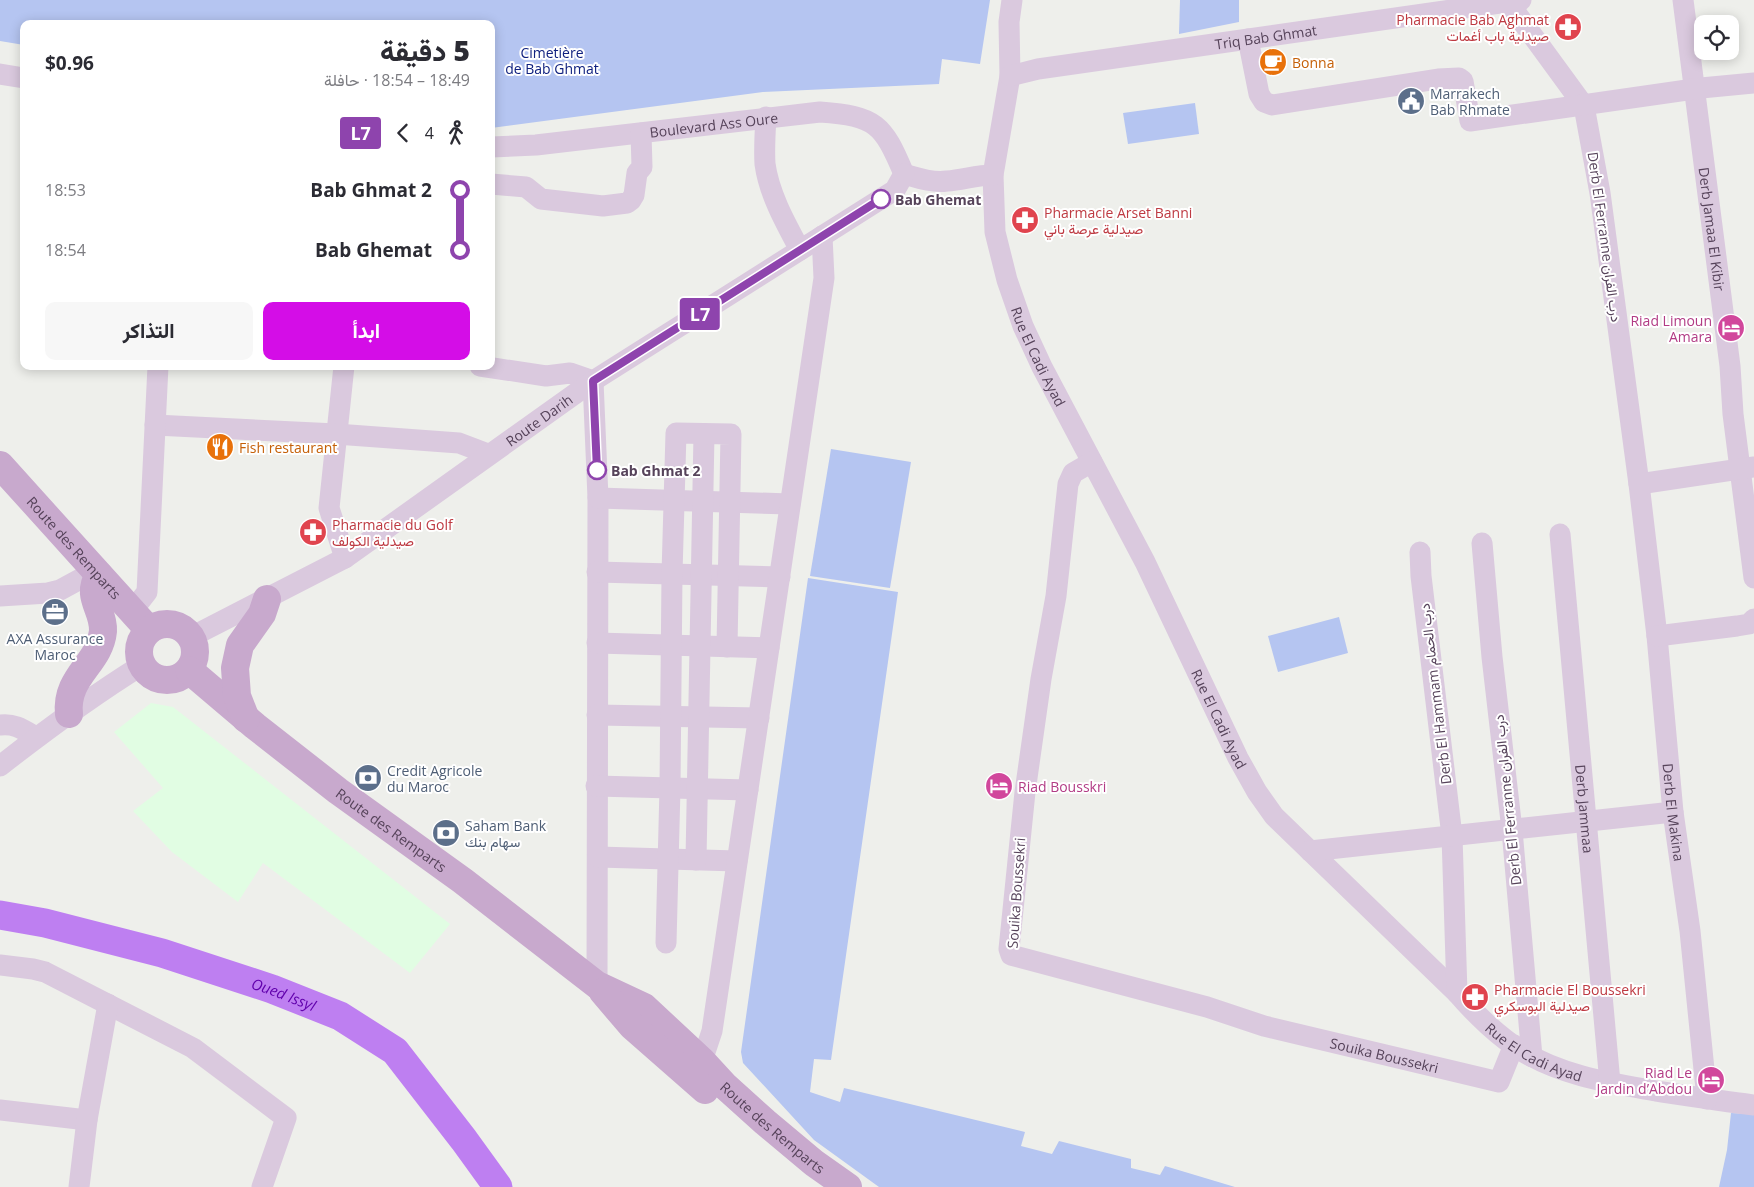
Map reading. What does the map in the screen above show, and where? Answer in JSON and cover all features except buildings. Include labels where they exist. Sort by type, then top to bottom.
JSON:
[{"type":"main road","name":"Route des Remparts","points":[[0,465],[141,620]]},
{"type":"main road","points":[[69,714],[68,705],[71,689],[96,652],[103,632],[103,622],[93,591],[97,573]]},
{"type":"main road","points":[[246,719],[236,696],[235,668],[240,645],[262,614],[267,599]]},
{"type":"main road","points":[[141,620],[179,626],[191,637],[194,643],[195,657],[189,670],[176,679],[160,680],[146,672],[140,659],[141,620]]},
{"type":"main road","name":"Route des Remparts","points":[[189,670],[246,719],[338,791],[463,880],[597,985],[632,1026],[725,1086],[814,1163],[848,1187]]},
{"type":"main road","name":"Route des Remparts","points":[[696,1068],[755,1137],[816,1187]]},
{"type":"street","name":"Rue El Cadi Ayad","points":[[1012,0],[1009,22],[1010,76],[985,175],[995,232],[1010,289],[1023,326],[1042,367],[1145,562],[1238,758],[1257,792],[1274,816],[1457,993],[1472,1010],[1514,1045],[1532,1056],[1566,1071],[1610,1083],[1754,1106]]},
{"type":"street","name":"Derb Jamaa El Kibir","points":[[1683,0],[1693,90],[1730,366],[1732,414],[1746,469],[1754,578]]},
{"type":"street","name":"Triq Bab Ghmat","points":[[1010,76],[1038,69],[1514,1]]},
{"type":"street","name":"Derb El Ferranne درب الفران","points":[[1514,1],[1584,106],[1600,193],[1644,527]]},
{"type":"street","points":[[1248,39],[1259,94],[1268,104],[1272,105],[1458,78],[1462,81],[1470,121],[1754,83]]},
{"type":"street","points":[[0,74],[20,77]]},
{"type":"street","name":"Boulevard Ass Oure","points":[[495,147],[536,145],[820,112],[846,114],[868,120],[882,131],[891,145],[904,174]]},
{"type":"street","points":[[766,117],[765,164],[769,180],[785,222],[800,250]]},
{"type":"street","points":[[495,184],[526,187],[541,199],[603,206],[627,203],[634,195],[637,173],[642,167],[641,133]]},
{"type":"street","points":[[904,174],[930,181],[946,172],[964,168],[985,175]]},
{"type":"street","name":"Route Darih","points":[[191,637],[345,558],[488,454],[593,381],[895,190],[904,174]]},
{"type":"street","points":[[696,1068],[712,1031],[824,278],[822,236]]},
{"type":"street","points":[[495,368],[546,376],[570,373],[593,381],[598,498],[596,715],[597,985]]},
{"type":"street","points":[[141,620],[147,592],[158,370]]},
{"type":"street","points":[[344,370],[329,508],[345,558]]},
{"type":"street","points":[[155,425],[336,434],[459,443],[488,454]]},
{"type":"street","points":[[666,943],[672,716],[672,574],[676,433],[731,434],[727,647]]},
{"type":"street","points":[[696,860],[704,434]]},
{"type":"street","name":"Souika Boussekri","points":[[1092,462],[1072,473],[1068,484],[1056,596],[1041,679],[1025,792],[1009,949],[1011,955],[1207,1007],[1264,1026],[1499,1082],[1514,1045]]},
{"type":"street","points":[[1638,484],[1746,469]]},
{"type":"street","points":[[598,498],[790,504]]},
{"type":"street","name":"Derb El Makina","points":[[1644,527],[1657,636],[1673,812],[1690,931],[1707,1099]]},
{"type":"street","name":"Derb Jammaa","points":[[1560,534],[1610,1083]]},
{"type":"street","name":"Derb El Ferranne درب الفران","points":[[1482,543],[1492,657],[1512,830],[1532,1056]]},
{"type":"street","name":"Derb El Hammam درب الحمام","points":[[1420,552],[1421,576],[1452,836],[1457,993]]},
{"type":"street","points":[[598,572],[780,577]]},
{"type":"street","points":[[0,596],[48,593],[60,590],[97,573]]},
{"type":"street","points":[[1657,636],[1749,624],[1754,619]]},
{"type":"street","points":[[598,643],[769,648]]},
{"type":"street","points":[[0,766],[36,737],[142,665]]},
{"type":"street","points":[[596,715],[759,718]]},
{"type":"street","points":[[0,725],[20,727],[36,737]]},
{"type":"street","points":[[596,786],[748,790]]},
{"type":"street","points":[[1310,851],[1673,812]]},
{"type":"street","points":[[598,857],[737,861]]},
{"type":"street","points":[[0,965],[39,970],[193,1048],[286,1118],[262,1187]]},
{"type":"street","points":[[79,1187],[87,1120],[108,1004]]},
{"type":"street","points":[[0,1110],[87,1120]]},
{"type":"shaded area","points":[[151,703],[173,707],[450,924],[410,973],[263,863],[238,902],[172,852],[133,811],[163,788],[114,732]]},
{"type":"green space","name":"Cimetière de Bab Ghmat","points":[[0,0],[990,0],[980,64],[942,59],[939,84],[763,92],[495,127],[495,20],[20,20],[20,44],[0,41]]},
{"type":"green space","points":[[1180,0],[1239,0],[1239,22],[1179,34]]},
{"type":"green space","points":[[1195,103],[1199,134],[1128,144],[1123,113]]},
{"type":"green space","points":[[831,449],[911,462],[890,588],[810,576]]},
{"type":"green space","points":[[808,578],[898,592],[831,1060],[814,1059],[810,1092],[840,1102],[844,1088],[1025,1132],[1021,1146],[1052,1154],[1059,1141],[1131,1159],[1131,1168],[1160,1175],[1165,1166],[1235,1187],[879,1187],[814,1140],[743,1063],[741,1052]]},
{"type":"green space","points":[[1339,617],[1348,653],[1278,672],[1268,636]]},
{"type":"green space","points":[[1731,1113],[1754,1114],[1754,1187],[1719,1187],[1727,1150]]},
{"type":"waterway","name":"Oued Issyl","points":[[0,915],[45,923],[162,953],[272,989],[340,1016],[395,1051],[498,1187]]},
{"type":"bus line","name":"L7","points":[[597,470],[593,381],[881,199]]},
{"type":"place","name":"Pharmacie Bab Aghmat صيدلية باب أغمات","points":[[1568,27]]},
{"type":"place","name":"Bonna","points":[[1273,62]]},
{"type":"place","name":"Marrakech Bab Rhmate","points":[[1411,101]]},
{"type":"place","name":"Bab Ghemat","points":[[881,199]]},
{"type":"place","name":"Pharmacie Arset Banni صيدلية عرصة باني","points":[[1025,220]]},
{"type":"place","name":"Riad Limoun Amara","points":[[1731,328]]},
{"type":"place","name":"Fish restaurant","points":[[220,447]]},
{"type":"place","name":"Bab Ghmat 2","points":[[597,470]]},
{"type":"place","name":"Pharmacie du Golf صيدلية الكولف","points":[[313,532]]},
{"type":"place","name":"AXA Assurance Maroc","points":[[55,612]]},
{"type":"place","name":"Credit Agricole du Maroc","points":[[368,778]]},
{"type":"place","name":"Riad Bousskri","points":[[999,786]]},
{"type":"place","name":"Saham Bank سهام بنك","points":[[446,833]]},
{"type":"place","name":"Pharmacie El Boussekri صيدلية البوسكري","points":[[1475,997]]},
{"type":"place","name":"Riad Le Jardin d’Abdou","points":[[1711,1080]]}]
